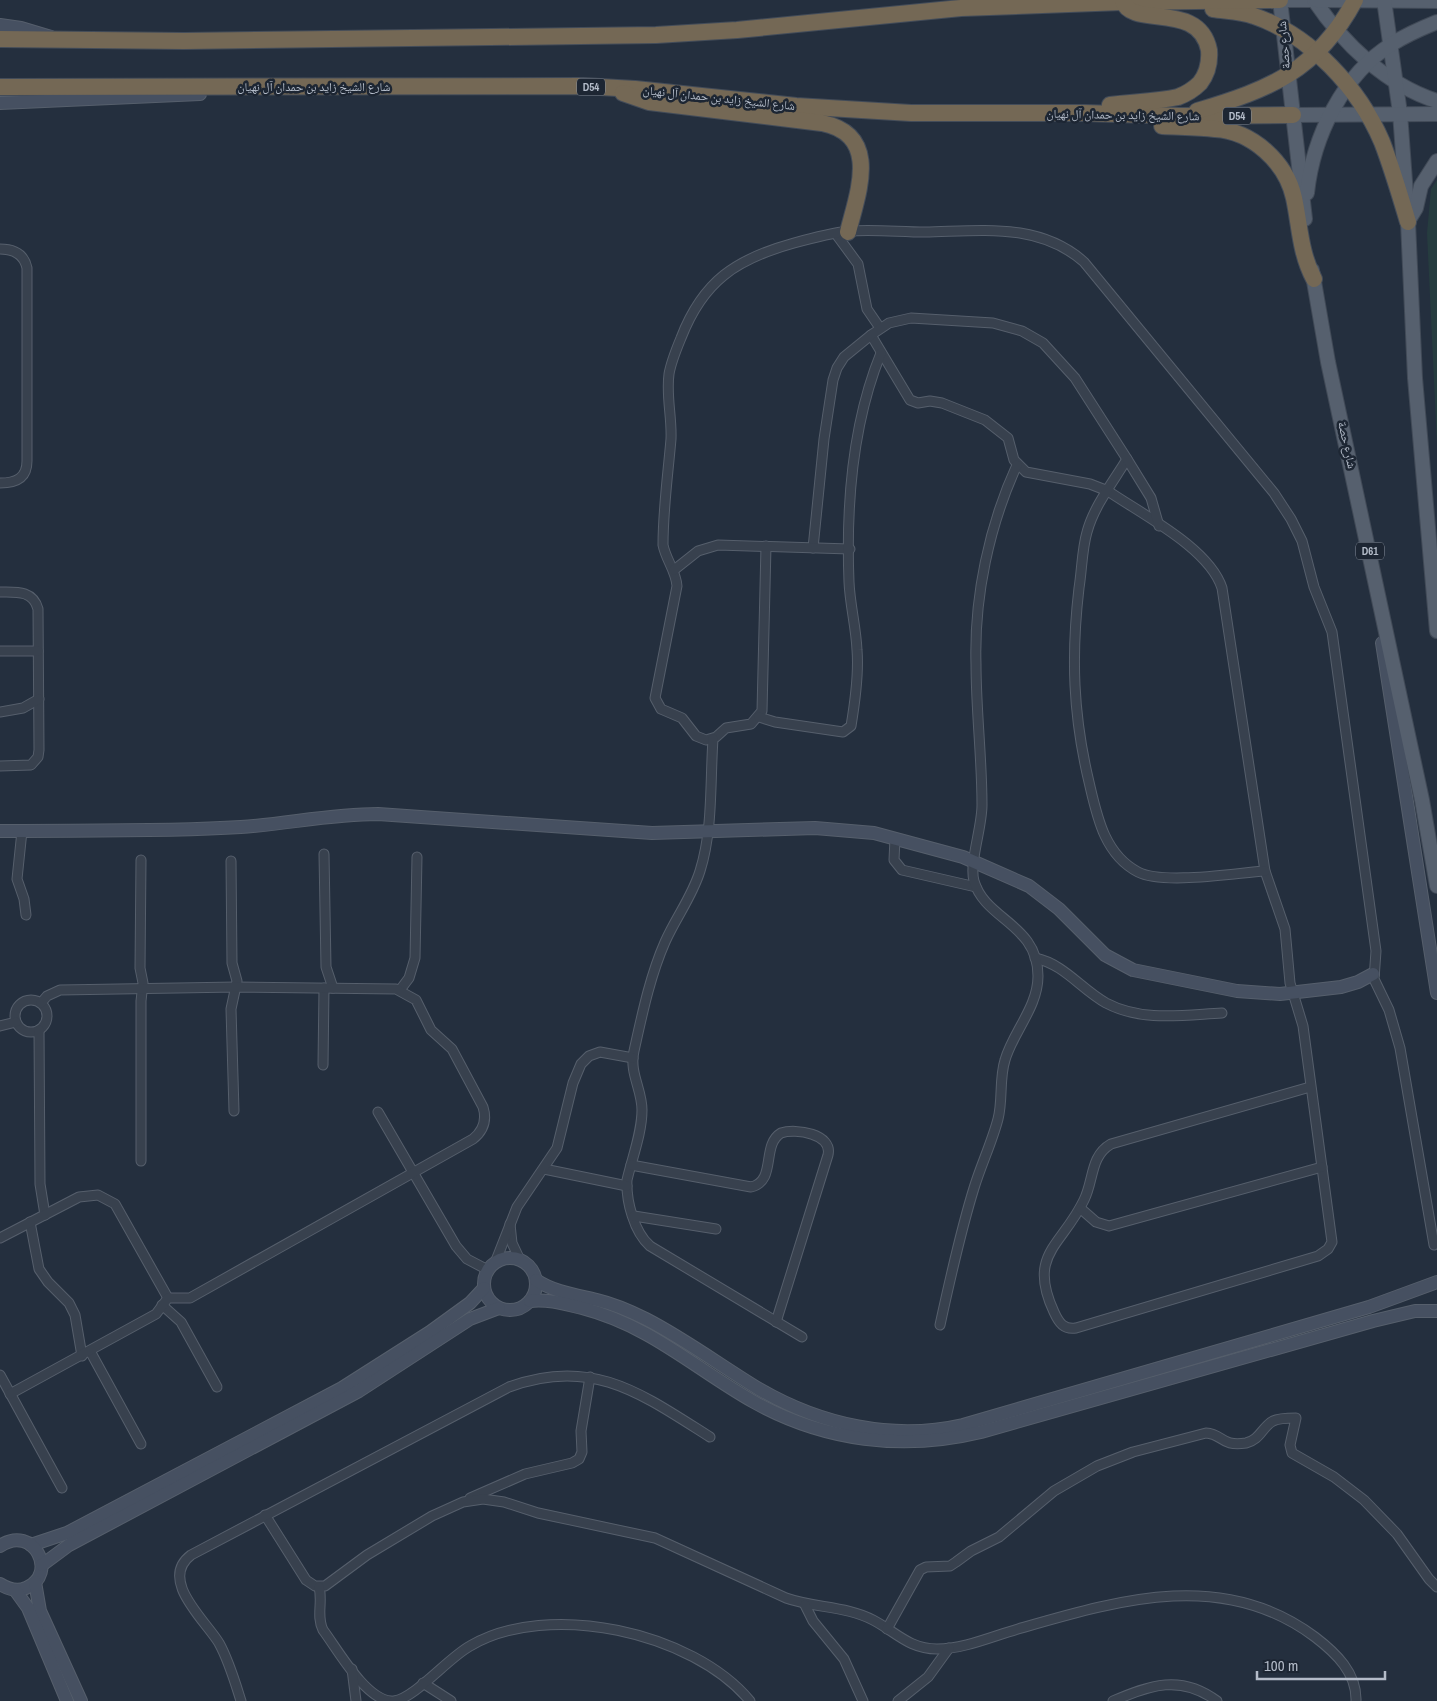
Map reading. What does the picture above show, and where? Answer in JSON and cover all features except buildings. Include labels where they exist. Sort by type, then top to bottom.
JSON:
[{"type":"highway","points":[[0,39],[56,38],[184,41],[656,35],[746,29],[961,8],[1124,1],[1280,0]]},
{"type":"highway","points":[[1180,116],[1251,94],[1301,68],[1336,31],[1354,0]]},
{"type":"highway","points":[[1084,113],[1106,106],[1181,96],[1199,84],[1207,70],[1208,43],[1196,25],[1178,15],[1140,13],[1127,7],[1124,1]]},
{"type":"highway","points":[[1167,1],[1252,15],[1283,30],[1316,54],[1349,86],[1368,113],[1382,142],[1408,222]]},
{"type":"highway","name":"شارع الشيخ زايد بن حمدان آل نهيان","points":[[0,87],[406,86],[615,88],[854,110],[969,114],[1293,115]]},
{"type":"highway","points":[[615,88],[628,96],[650,102],[822,123],[842,131],[857,148],[862,169],[842,232]]},
{"type":"highway","points":[[1084,113],[1101,121],[1216,129],[1231,132],[1259,146],[1278,163],[1290,185],[1302,250],[1314,279]]},
{"type":"main road","points":[[1280,0],[1437,1]]},
{"type":"main road","name":"شارع حصة","points":[[1280,0],[1304,216],[1328,362],[1422,800],[1437,886]]},
{"type":"main road","points":[[1314,0],[1336,31],[1370,62],[1396,81],[1437,101]]},
{"type":"main road","points":[[1384,0],[1400,114],[1408,222],[1415,378],[1437,631]]},
{"type":"main road","points":[[1304,216],[1316,146],[1332,113],[1349,86],[1370,62],[1390,45],[1437,22]]},
{"type":"main road","name":"شارع الشيخ زايد بن حمدان آل نهيان","points":[[1293,115],[1332,113],[1437,114]]},
{"type":"main road","points":[[1408,222],[1416,208],[1421,186],[1437,161]]},
{"type":"street","points":[[0,25],[30,30],[56,38]]},
{"type":"street","points":[[0,103],[214,93],[382,91],[406,86]]},
{"type":"street","points":[[766,546],[763,705],[759,717],[748,726],[723,730],[713,739],[699,738],[686,722],[663,711],[656,701],[677,592],[677,580],[663,545],[671,436],[668,385],[673,357],[685,326],[708,291],[724,274],[742,262],[773,249],[842,232],[1016,231],[1042,237],[1069,250],[1090,269],[1280,502],[1302,541],[1314,587],[1332,632],[1376,951],[1373,974],[1375,984],[1391,1016],[1400,1048],[1434,1245]]},
{"type":"street","points":[[842,232],[858,264],[867,309],[880,328]]},
{"type":"street","points":[[0,249],[16,252],[24,258],[27,268],[27,466],[24,475],[11,484],[0,484]]},
{"type":"street","points":[[813,548],[819,475],[833,380],[844,357],[871,335],[889,323],[911,318],[993,323],[1013,328],[1033,337],[1053,352],[1069,369],[1151,498],[1159,526]]},
{"type":"street","points":[[871,335],[910,400],[918,403],[930,401],[942,403],[985,420],[1008,438],[1017,465],[1029,474],[1084,482],[1108,491],[1207,561],[1222,588],[1265,871],[1285,929],[1288,973],[1302,1026],[1332,1239],[1328,1249],[1322,1254],[1073,1329],[1062,1326],[1057,1320],[1046,1296],[1043,1278],[1045,1263],[1053,1245],[1080,1208],[1089,1188],[1097,1158],[1111,1144],[1310,1087]]},
{"type":"street","points":[[759,717],[770,722],[843,732],[850,728],[858,653],[850,590],[853,476],[861,418],[868,388],[881,353]]},
{"type":"street","points":[[1127,459],[1092,518],[1086,536],[1074,632],[1073,661],[1080,740],[1100,826],[1112,848],[1128,864],[1145,874],[1172,877],[1265,871]]},
{"type":"street","points":[[940,1325],[967,1211],[998,1120],[1006,1057],[1036,990],[1038,974],[1035,958],[1024,937],[987,902],[976,887],[973,874],[982,814],[976,664],[978,611],[994,527],[1017,465]]},
{"type":"street","points":[[674,570],[691,554],[718,545],[850,549]]},
{"type":"street","points":[[1369,550],[1370,586],[1387,670],[1437,993]]},
{"type":"street","points":[[0,592],[24,593],[35,600],[38,610],[39,699],[39,754],[36,760],[28,766],[0,766]]},
{"type":"street","points":[[0,651],[38,651]]},
{"type":"street","points":[[0,712],[23,708],[39,699]]},
{"type":"street","points":[[713,739],[704,856],[694,887],[666,939],[656,965],[633,1058],[633,1072],[641,1097],[642,1111],[627,1186],[638,1232],[650,1246],[802,1337]]},
{"type":"street","points":[[0,831],[219,828],[337,816],[378,814],[643,832],[834,828],[895,838],[974,861],[1007,876],[1039,893],[1067,916],[1096,948],[1124,966],[1143,973],[1237,991],[1293,993],[1341,987],[1358,982],[1373,974]]},
{"type":"street","points":[[22,831],[17,879],[24,899],[26,914]]},
{"type":"street","points":[[895,838],[894,860],[902,870],[976,887]]},
{"type":"street","points":[[323,1065],[329,988],[326,967],[324,854]]},
{"type":"street","points":[[400,990],[409,978],[414,965],[417,857]]},
{"type":"street","points":[[140,1161],[143,988],[140,968],[141,860]]},
{"type":"street","points":[[231,861],[232,963],[236,987],[231,1009],[234,1111]]},
{"type":"street","points":[[1035,958],[1055,965],[1105,1002],[1125,1010],[1156,1016],[1222,1013]]},
{"type":"street","points":[[10,1394],[156,1314],[165,1301],[190,1298],[473,1139],[483,1127],[485,1117],[483,1107],[452,1049],[431,1030],[416,1000],[400,990],[236,987],[60,990],[51,994],[41,1003]]},
{"type":"street","points":[[33,1000],[41,1003],[47,1017],[45,1024],[39,1030],[28,1032],[20,1028],[16,1022],[16,1010],[21,1003],[33,1000]]},
{"type":"street","points":[[0,1026],[16,1022]]},
{"type":"street","points":[[39,1030],[40,1184],[45,1215]]},
{"type":"street","points":[[510,1224],[512,1243],[520,1260],[531,1270],[536,1280],[535,1291],[530,1300],[516,1310],[499,1308],[490,1302],[484,1288],[484,1280],[522,1197],[544,1170],[561,1139],[573,1083],[585,1060],[594,1054],[606,1052],[633,1058]]},
{"type":"street","points":[[378,1112],[456,1246],[468,1259],[491,1266],[506,1258],[520,1260]]},
{"type":"street","points":[[631,1165],[751,1187],[764,1180],[772,1143],[781,1133],[791,1131],[820,1137],[826,1141],[829,1148],[828,1155],[776,1322]]},
{"type":"street","points":[[1080,1208],[1096,1222],[1109,1226],[1322,1167]]},
{"type":"street","points":[[544,1170],[627,1186]]},
{"type":"street","points":[[0,1238],[85,1195],[98,1195],[110,1200],[119,1208],[165,1301],[181,1322],[217,1387]]},
{"type":"street","points":[[634,1216],[716,1229]]},
{"type":"street","points":[[30,1222],[39,1269],[72,1309],[77,1322],[82,1356]]},
{"type":"street","points":[[536,1280],[555,1290],[615,1306],[646,1319],[761,1390],[801,1410],[847,1424],[893,1432],[924,1431],[963,1425],[1369,1306],[1437,1282]]},
{"type":"street","points":[[1,1543],[16,1540],[31,1544],[67,1533],[342,1388],[430,1332],[470,1303],[484,1288]]},
{"type":"street","points":[[1391,1299],[1414,1298],[1437,1291]]},
{"type":"street","points":[[530,1300],[560,1302],[610,1316],[636,1327],[744,1396],[787,1418],[838,1435],[889,1442],[925,1441],[972,1435],[1372,1322],[1415,1311],[1437,1311]]},
{"type":"street","points":[[1369,1306],[1372,1322]]},
{"type":"street","points":[[81,1701],[40,1611],[35,1582],[42,1565],[69,1545],[359,1391],[470,1319],[499,1308]]},
{"type":"street","points":[[90,1351],[141,1444]]},
{"type":"street","points":[[0,1374],[62,1488]]},
{"type":"street","points":[[241,1701],[223,1651],[212,1634],[194,1613],[180,1582],[180,1572],[184,1562],[191,1555],[265,1514],[509,1387],[548,1376],[590,1377],[612,1382],[635,1391],[710,1437]]},
{"type":"street","points":[[265,1514],[306,1580],[312,1585],[319,1587],[328,1584],[367,1555],[412,1528],[463,1502],[509,1480],[572,1463],[578,1459],[582,1452],[581,1431],[590,1377]]},
{"type":"street","points":[[887,1629],[920,1570],[926,1567],[950,1566],[971,1551],[999,1537],[1044,1498],[1082,1474],[1134,1452],[1206,1433],[1215,1435],[1229,1444],[1246,1443],[1258,1437],[1273,1421],[1296,1418],[1290,1445],[1292,1453],[1334,1477],[1370,1506],[1397,1534],[1437,1587]]},
{"type":"street","points":[[463,1502],[484,1499],[499,1501],[538,1513],[643,1534],[676,1546],[774,1594],[805,1604],[860,1615],[887,1629],[899,1639],[915,1646],[932,1649],[949,1648],[1055,1618],[1136,1600],[1198,1596],[1225,1597],[1251,1602],[1279,1614],[1318,1639],[1340,1659],[1351,1674],[1356,1701]]},
{"type":"street","points":[[31,1544],[40,1556],[42,1565]]},
{"type":"street","points":[[0,1584],[15,1590],[26,1588],[35,1582]]},
{"type":"street","points":[[319,1587],[321,1626],[352,1669],[375,1695],[393,1701],[404,1698],[460,1652],[493,1635],[528,1626],[568,1624],[618,1631],[666,1646],[717,1672],[732,1683],[750,1701]]},
{"type":"street","points":[[15,1590],[28,1608],[67,1701]]},
{"type":"street","points":[[805,1604],[814,1621],[844,1659],[863,1701]]},
{"type":"street","points":[[898,1701],[913,1697],[949,1648]]},
{"type":"street","points":[[352,1669],[356,1701]]},
{"type":"street","points":[[423,1683],[452,1701]]},
{"type":"street","points":[[1112,1701],[1144,1690],[1171,1684],[1193,1687],[1216,1701]]},
{"type":"green space","points":[[1437,180],[1437,445],[1427,233],[1431,189]]}]
